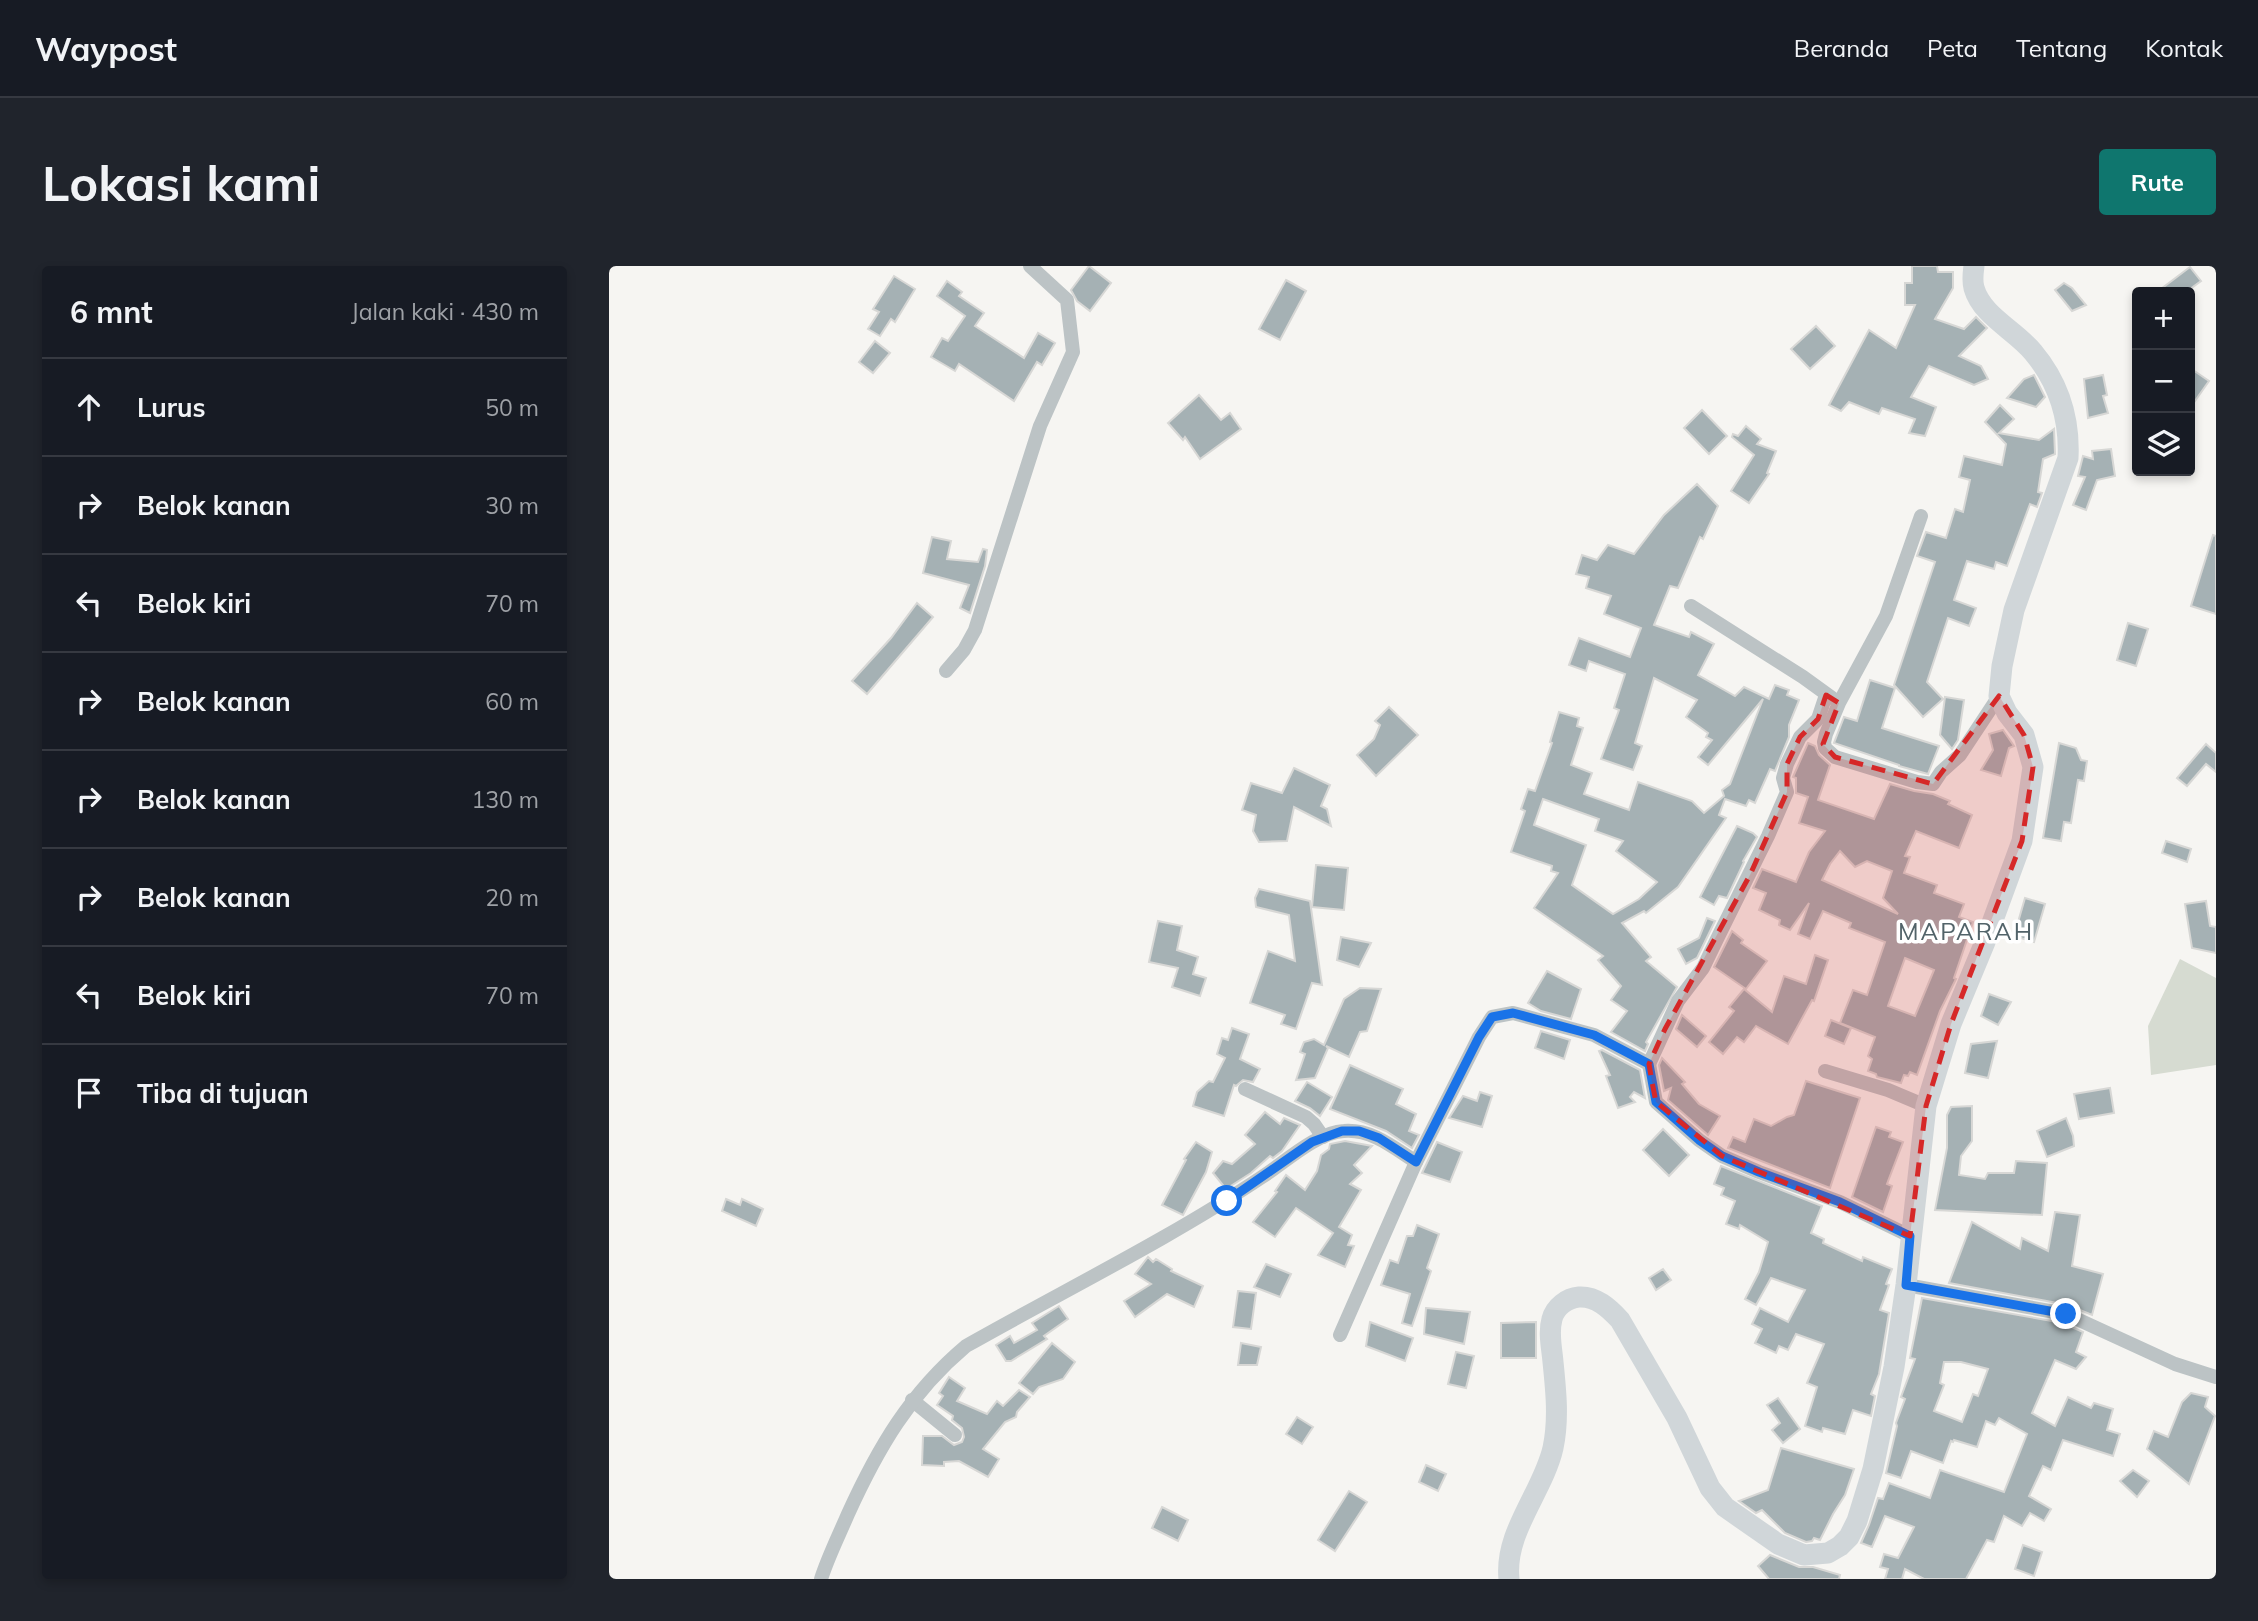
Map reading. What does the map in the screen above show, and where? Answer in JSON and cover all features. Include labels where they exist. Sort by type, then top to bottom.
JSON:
[{"type":"street","points":[[946,671],[964,650],[975,630],[1040,426],[1073,352],[1067,300],[1030,266]]},
{"type":"street","points":[[1833,699],[1824,742],[1830,754],[1917,782],[1933,784],[1941,772],[1960,755],[1999,696],[2002,666],[2014,610],[2060,486],[2069,458],[2069,440],[2066,412],[2050,377],[2032,351],[1982,305],[1973,286],[1974,266]]},
{"type":"street","points":[[1910,1236],[1840,1202],[1722,1156],[1699,1140],[1656,1102],[1649,1064],[1678,1001],[1703,968],[1750,874],[1787,792],[1783,778],[1800,737],[1833,699],[1886,615],[1921,516]]},
{"type":"street","points":[[1691,606],[1833,699]]},
{"type":"street","points":[[1509,1579],[1511,1546],[1540,1484],[1553,1448],[1557,1412],[1552,1318],[1559,1306],[1570,1299],[1582,1297],[1609,1308],[1620,1320],[1677,1418],[1716,1497],[1725,1507],[1779,1544],[1804,1555],[1828,1553],[1849,1537],[1857,1521],[1873,1469],[1892,1380],[1906,1285],[1926,1106],[1951,1024],[1985,943],[2022,841],[2033,767],[2024,735],[2007,713],[1999,696]]},
{"type":"street","points":[[1340,1335],[1416,1162],[1479,1037],[1492,1017],[1513,1013],[1594,1035],[1649,1064]]},
{"type":"street","points":[[1825,1071],[1888,1090],[1926,1106]]},
{"type":"street","points":[[1245,1089],[1305,1117],[1323,1137]]},
{"type":"street","points":[[821,1579],[883,1441],[912,1400],[942,1365],[966,1346],[1227,1201],[1323,1137],[1342,1131],[1368,1133],[1416,1162]]},
{"type":"street","points":[[1906,1285],[2066,1314],[2175,1364],[2216,1377]]},
{"type":"street","points":[[912,1400],[955,1435]]},
{"type":"highlighted area","points":[[1826,695],[1839,703],[1823,744],[1835,757],[1933,784],[1999,696],[2024,735],[2033,767],[2022,841],[1951,1024],[1926,1106],[1910,1236],[1722,1156],[1656,1102],[1652,1082],[1649,1064],[1665,1029],[1750,875],[1787,792],[1787,764],[1800,737],[1818,719]]},
{"type":"shaded area","points":[[2180,959],[2216,978],[2216,1065],[2151,1075],[2148,1026]]},
{"type":"building","points":[[1089,266],[1111,283],[1090,311],[1077,301],[1071,290]]},
{"type":"building","points":[[1912,266],[1937,266],[1938,272],[1953,272],[1953,288],[1935,319],[1964,329],[1976,317],[1987,328],[1959,356],[1981,366],[1988,379],[1974,385],[1929,366],[1911,397],[1936,407],[1925,436],[1909,433],[1915,419],[1882,408],[1879,414],[1849,402],[1841,411],[1829,405],[1869,330],[1896,348],[1915,305],[1905,305],[1905,283],[1912,283]]},
{"type":"building","points":[[2190,267],[2201,281],[2193,287],[2164,287]]},
{"type":"building","points":[[894,276],[915,289],[895,322],[891,319],[880,336],[868,329],[879,312],[873,309]]},
{"type":"building","points":[[1286,280],[1306,291],[1280,340],[1259,329]]},
{"type":"building","points":[[947,281],[962,292],[959,296],[984,313],[975,326],[1024,358],[1038,333],[1055,343],[1042,365],[1037,362],[1014,401],[959,364],[955,371],[931,357],[942,338],[948,341],[965,316],[937,296]]},
{"type":"building","points":[[2064,283],[2072,288],[2086,305],[2072,311],[2055,290]]},
{"type":"building","points":[[1816,326],[1835,346],[1810,369],[1791,349]]},
{"type":"building","points":[[875,341],[890,353],[873,373],[859,362]]},
{"type":"building","points":[[2195,371],[2209,381],[2195,401]]},
{"type":"building","points":[[2034,375],[2045,397],[2036,407],[2007,398],[2024,379]]},
{"type":"building","points":[[2103,375],[2107,395],[2103,396],[2108,413],[2088,418],[2084,379]]},
{"type":"building","points":[[1199,395],[1221,420],[1230,413],[1241,429],[1200,459],[1185,437],[1183,440],[1168,423]]},
{"type":"building","points":[[2000,405],[2014,419],[1999,433],[2039,440],[2054,429],[2055,454],[2043,459],[2038,492],[2042,493],[2037,507],[2030,504],[2007,566],[1996,562],[1994,569],[1967,561],[1954,600],[1976,608],[1969,626],[1948,618],[1927,682],[1943,699],[1923,717],[1894,685],[1935,562],[1917,556],[1926,532],[1946,538],[1955,509],[1963,512],[1970,480],[1959,477],[1964,456],[2002,465],[2006,444],[1985,422]]},
{"type":"building","points":[[1702,410],[1727,436],[1709,454],[1684,428]]},
{"type":"building","points":[[1746,426],[1761,439],[1757,444],[1776,451],[1767,473],[1769,474],[1749,503],[1731,491],[1754,455],[1732,437],[1733,434],[1738,436]]},
{"type":"building","points":[[2111,449],[2115,476],[2097,480],[2086,510],[2073,505],[2085,477],[2078,476],[2083,456],[2093,459],[2092,451]]},
{"type":"building","points":[[1697,484],[1718,506],[1703,539],[1700,537],[1678,588],[1670,586],[1654,625],[1689,637],[1691,632],[1714,644],[1698,675],[1735,696],[1744,687],[1769,699],[1775,685],[1789,690],[1787,695],[1799,700],[1789,725],[1789,737],[1775,771],[1770,769],[1755,803],[1749,800],[1746,806],[1725,799],[1719,815],[1726,818],[1678,887],[1646,913],[1644,911],[1622,923],[1651,957],[1646,961],[1677,987],[1646,1042],[1648,1044],[1645,1051],[1611,1032],[1627,1011],[1611,1000],[1621,986],[1598,960],[1603,956],[1534,908],[1558,873],[1551,871],[1552,866],[1511,852],[1525,811],[1521,809],[1528,789],[1535,791],[1552,743],[1550,742],[1559,712],[1579,718],[1577,726],[1583,728],[1571,765],[1592,773],[1584,794],[1629,810],[1638,782],[1692,801],[1704,813],[1724,796],[1722,790],[1730,784],[1763,699],[1708,765],[1698,757],[1712,740],[1706,737],[1708,733],[1686,717],[1697,700],[1654,678],[1635,743],[1642,746],[1633,770],[1601,759],[1619,710],[1614,708],[1625,674],[1589,661],[1586,671],[1569,665],[1579,638],[1630,657],[1641,628],[1604,614],[1611,596],[1586,588],[1589,577],[1576,574],[1582,555],[1597,560],[1608,545],[1634,554],[1664,515]],"holes":[[[1543,799],[1599,819],[1595,831],[1623,841],[1616,851],[1657,882],[1639,899],[1613,914],[1572,885],[1586,845],[1534,825]]]},
{"type":"building","points":[[2213,535],[2216,536],[2216,614],[2191,606]]},
{"type":"building","points":[[932,537],[951,541],[947,559],[978,562],[983,549],[987,550],[985,566],[970,613],[960,608],[969,585],[923,573]]},
{"type":"building","points":[[917,603],[933,617],[867,694],[852,681],[891,638]]},
{"type":"building","points":[[2128,623],[2148,629],[2136,666],[2117,660]]},
{"type":"building","points":[[1870,680],[1895,688],[1882,728],[1939,746],[1928,774],[1834,743],[1844,717],[1857,721]]},
{"type":"building","points":[[1945,697],[1964,700],[1958,740],[1952,749],[1940,735]]},
{"type":"building","points":[[1389,707],[1418,735],[1376,776],[1357,755],[1374,739],[1380,725],[1375,721]]},
{"type":"building","points":[[2003,730],[2014,746],[2009,748],[2001,776],[1981,770],[1993,750],[1989,734]]},
{"type":"building","points":[[1808,743],[1815,746],[1819,755],[1830,765],[1818,800],[1874,819],[1890,784],[1933,794],[1972,815],[1959,848],[1916,831],[1905,856],[1910,857],[1904,873],[1937,885],[1934,893],[1964,904],[1959,917],[1973,922],[1954,978],[1956,979],[1940,1011],[1917,1075],[1910,1072],[1908,1076],[1904,1075],[1901,1083],[1877,1077],[1868,1071],[1872,1059],[1868,1056],[1875,1037],[1840,1023],[1853,990],[1867,995],[1885,942],[1849,928],[1851,923],[1823,911],[1810,939],[1798,934],[1809,903],[1790,930],[1779,925],[1780,920],[1759,910],[1766,893],[1753,888],[1762,869],[1796,882],[1809,852],[1825,831],[1799,823],[1808,797],[1796,793],[1796,778],[1793,777]],"holes":[[[1840,851],[1855,867],[1867,861],[1892,871],[1883,898],[1898,914],[1822,880]],[[1905,958],[1934,970],[1915,1016],[1888,1006]]]},
{"type":"building","points":[[2059,743],[2076,748],[2081,760],[2087,761],[2084,781],[2078,780],[2071,823],[2064,822],[2061,841],[2043,838]]},
{"type":"building","points":[[2206,744],[2216,753],[2216,772],[2206,764],[2187,786],[2177,778]]},
{"type":"building","points":[[1294,768],[1330,785],[1321,806],[1327,809],[1331,826],[1294,807],[1287,841],[1259,842],[1253,831],[1256,815],[1242,810],[1251,783],[1282,793]]},
{"type":"building","points":[[1737,826],[1757,837],[1727,898],[1719,896],[1714,905],[1700,897]]},
{"type":"building","points":[[2166,841],[2191,849],[2187,862],[2162,853]]},
{"type":"building","points":[[1316,865],[1348,868],[1344,910],[1312,907]]},
{"type":"building","points":[[1259,889],[1310,901],[1322,985],[1312,983],[1296,1029],[1281,1024],[1285,1015],[1250,1003],[1268,951],[1295,961],[1289,915],[1256,907],[1255,898]]},
{"type":"building","points":[[2025,898],[2045,904],[2034,942],[2014,936]]},
{"type":"building","points":[[2206,901],[2210,926],[2216,927],[2216,953],[2192,948],[2185,904]]},
{"type":"building","points":[[1707,918],[1715,921],[1697,958],[1686,964],[1678,949],[1699,938]]},
{"type":"building","points":[[1158,921],[1182,926],[1177,950],[1198,957],[1193,974],[1206,978],[1200,996],[1172,987],[1178,968],[1149,962]]},
{"type":"building","points":[[1732,931],[1743,940],[1741,943],[1767,961],[1746,989],[1714,967]]},
{"type":"building","points":[[1341,937],[1371,943],[1359,967],[1337,960]]},
{"type":"building","points":[[1815,955],[1828,960],[1814,1001],[1812,1000],[1788,1044],[1756,1026],[1744,1042],[1737,1037],[1723,1054],[1709,1042],[1734,1011],[1729,1007],[1744,989],[1772,1012],[1784,976],[1806,984]]},
{"type":"building","points":[[1547,971],[1581,989],[1571,1019],[1541,1011],[1528,1003]]},
{"type":"building","points":[[1360,988],[1381,989],[1367,1031],[1360,1032],[1349,1057],[1326,1046],[1328,1048],[1315,1078],[1296,1080],[1305,1054],[1300,1052],[1304,1042],[1314,1039],[1324,1045],[1344,999]]},
{"type":"building","points":[[1989,994],[2011,1002],[1998,1025],[1981,1016]]},
{"type":"building","points":[[1682,1015],[1706,1036],[1697,1047],[1676,1029]]},
{"type":"building","points":[[1831,1020],[1851,1028],[1844,1044],[1825,1036]]},
{"type":"building","points":[[1232,1028],[1249,1034],[1240,1059],[1260,1069],[1253,1082],[1243,1080],[1234,1085],[1224,1116],[1193,1106],[1197,1092],[1209,1081],[1213,1082],[1225,1058],[1217,1054],[1222,1038],[1228,1040]]},
{"type":"building","points":[[1541,1031],[1570,1040],[1564,1059],[1535,1048]]},
{"type":"building","points":[[1997,1041],[1988,1078],[1965,1073],[1971,1044]]},
{"type":"building","points":[[1602,1050],[1640,1070],[1645,1098],[1634,1092],[1630,1097],[1635,1102],[1618,1108],[1606,1076],[1610,1075],[1599,1051]]},
{"type":"building","points":[[1662,1058],[1685,1082],[1682,1084],[1699,1104],[1720,1116],[1708,1135],[1668,1100],[1671,1088],[1664,1091],[1659,1065]]},
{"type":"building","points":[[1350,1065],[1403,1089],[1396,1104],[1416,1114],[1409,1131],[1419,1135],[1412,1148],[1386,1131],[1330,1109]]},
{"type":"building","points":[[1806,1081],[1860,1098],[1830,1188],[1728,1148],[1733,1137],[1745,1142],[1754,1119],[1771,1126],[1794,1115]]},
{"type":"building","points":[[1307,1082],[1332,1097],[1320,1116],[1295,1101]]},
{"type":"building","points":[[2110,1088],[2114,1113],[2079,1119],[2074,1094]]},
{"type":"building","points":[[1480,1092],[1492,1096],[1482,1127],[1449,1118],[1463,1096],[1477,1101]]},
{"type":"building","points":[[1972,1106],[1972,1141],[1961,1156],[1959,1175],[1985,1179],[1988,1173],[2014,1173],[2016,1161],[2047,1163],[2042,1215],[1935,1210],[1947,1148],[1947,1115],[1951,1107]]},
{"type":"building","points":[[1265,1112],[1280,1124],[1284,1118],[1300,1125],[1282,1151],[1273,1158],[1270,1156],[1251,1173],[1226,1189],[1213,1173],[1223,1161],[1232,1164],[1255,1144],[1245,1135]]},
{"type":"building","points":[[2066,1118],[2074,1146],[2047,1157],[2037,1131]]},
{"type":"building","points":[[1876,1127],[1891,1132],[1889,1137],[1903,1142],[1887,1184],[1892,1186],[1883,1212],[1852,1197]]},
{"type":"building","points":[[1663,1129],[1689,1155],[1669,1176],[1643,1150]]},
{"type":"building","points":[[1345,1141],[1372,1146],[1354,1165],[1362,1173],[1350,1184],[1361,1190],[1339,1227],[1352,1235],[1348,1245],[1354,1246],[1345,1267],[1318,1255],[1333,1233],[1296,1208],[1275,1237],[1253,1222],[1277,1192],[1275,1191],[1286,1175],[1305,1190],[1317,1171],[1321,1155],[1329,1149],[1330,1144]]},
{"type":"building","points":[[1196,1142],[1212,1152],[1206,1172],[1183,1215],[1162,1205],[1186,1160],[1184,1159]]},
{"type":"building","points":[[1437,1142],[1462,1152],[1450,1182],[1422,1173]]},
{"type":"building","points":[[1721,1166],[1822,1206],[1811,1233],[1824,1239],[1823,1243],[1862,1261],[1863,1257],[1892,1269],[1880,1310],[1889,1313],[1879,1374],[1871,1394],[1875,1396],[1871,1416],[1853,1410],[1845,1434],[1823,1428],[1822,1432],[1805,1426],[1817,1387],[1807,1383],[1824,1344],[1796,1334],[1788,1350],[1779,1346],[1776,1353],[1755,1343],[1762,1329],[1752,1324],[1760,1308],[1788,1322],[1805,1290],[1771,1278],[1756,1305],[1745,1299],[1759,1272],[1768,1242],[1740,1225],[1739,1229],[1726,1224],[1735,1201],[1721,1195],[1724,1188],[1714,1184]]},
{"type":"building","points":[[726,1199],[740,1205],[742,1199],[763,1209],[756,1226],[722,1211]]},
{"type":"building","points":[[2055,1212],[2080,1215],[2072,1266],[2103,1274],[2092,1315],[2068,1305],[1949,1283],[1972,1222],[2020,1249],[2022,1238],[2048,1251]]},
{"type":"building","points":[[1417,1225],[1439,1234],[1427,1268],[1431,1271],[1412,1326],[1402,1323],[1410,1294],[1381,1285],[1390,1260],[1398,1263],[1407,1236],[1413,1236]]},
{"type":"building","points":[[1148,1257],[1203,1286],[1194,1307],[1167,1294],[1135,1317],[1124,1301],[1151,1284],[1135,1274]]},
{"type":"building","points":[[1266,1264],[1291,1274],[1280,1297],[1254,1287]]},
{"type":"building","points":[[1663,1269],[1671,1280],[1656,1290],[1649,1278]]},
{"type":"building","points":[[1238,1291],[1256,1293],[1251,1329],[1233,1327]]},
{"type":"building","points":[[1922,1298],[2063,1323],[2083,1332],[2076,1352],[2086,1357],[2076,1369],[2055,1360],[2032,1413],[2055,1426],[2068,1397],[2091,1408],[2094,1403],[2113,1409],[2107,1430],[2120,1434],[2113,1456],[2063,1440],[2051,1470],[2043,1466],[2029,1496],[2051,1509],[2044,1521],[2030,1513],[2022,1526],[2004,1516],[1994,1542],[1987,1540],[1966,1579],[1924,1579],[1905,1569],[1902,1579],[1885,1579],[1888,1569],[1880,1567],[1884,1554],[1898,1558],[1914,1527],[1885,1516],[1872,1547],[1861,1543],[1878,1498],[1883,1499],[1889,1483],[1930,1498],[1940,1470],[2004,1492],[2027,1434],[1999,1418],[1995,1425],[1986,1421],[1977,1447],[1951,1441],[1943,1463],[1911,1451],[1901,1478],[1886,1473],[1896,1423],[1905,1399],[1901,1397],[1915,1359],[1910,1358]],"holes":[[[1944,1362],[1961,1362],[1988,1369],[1978,1396],[1973,1394],[1962,1422],[1934,1411],[1944,1385],[1940,1383]]]},
{"type":"building","points":[[1059,1306],[1068,1319],[1044,1336],[1047,1339],[1011,1361],[1006,1361],[996,1345],[1010,1336],[1014,1343],[1037,1330],[1032,1323]]},
{"type":"building","points":[[1426,1308],[1470,1312],[1464,1344],[1424,1334]]},
{"type":"building","points":[[1370,1322],[1413,1338],[1405,1361],[1366,1346]]},
{"type":"building","points":[[1536,1322],[1536,1358],[1501,1358],[1501,1323]]},
{"type":"building","points":[[1052,1343],[1075,1362],[1063,1379],[1039,1387],[1033,1394],[1019,1383]]},
{"type":"building","points":[[1241,1343],[1261,1347],[1257,1365],[1238,1365]]},
{"type":"building","points":[[1456,1352],[1474,1356],[1466,1388],[1448,1384]]},
{"type":"building","points":[[949,1377],[965,1388],[957,1401],[987,1414],[997,1401],[1003,1406],[1019,1390],[1030,1397],[1016,1417],[1005,1422],[983,1449],[999,1459],[988,1477],[959,1461],[944,1462],[944,1466],[922,1465],[923,1436],[942,1436],[954,1445],[962,1442],[964,1437],[962,1428],[952,1420],[953,1416],[937,1405],[943,1396],[939,1393]]},
{"type":"building","points":[[2191,1393],[2208,1397],[2205,1407],[2215,1416],[2189,1484],[2147,1449],[2154,1431],[2168,1437],[2182,1402]]},
{"type":"building","points":[[1778,1398],[1800,1429],[1783,1443],[1772,1430],[1780,1423],[1767,1405]]},
{"type":"building","points":[[1297,1417],[1313,1427],[1302,1444],[1286,1434]]},
{"type":"building","points":[[1781,1448],[1854,1469],[1845,1495],[1820,1540],[1814,1538],[1806,1542],[1785,1533],[1762,1510],[1756,1513],[1739,1501],[1768,1490]]},
{"type":"building","points":[[1426,1465],[1446,1474],[1438,1491],[1419,1482]]},
{"type":"building","points":[[2133,1470],[2149,1481],[2137,1497],[2120,1481]]},
{"type":"building","points":[[1349,1491],[1367,1502],[1335,1551],[1318,1540]]},
{"type":"building","points":[[1162,1507],[1188,1520],[1178,1541],[1152,1528]]},
{"type":"building","points":[[2023,1545],[2042,1552],[2034,1576],[2015,1569]]},
{"type":"building","points":[[1770,1555],[1799,1567],[1813,1567],[1840,1575],[1839,1579],[1769,1579],[1758,1566]]},
{"type":"district","name":"MAPARAH","points":[[1966,931]]},
{"type":"route","points":[[1227,1201],[1312,1142],[1342,1131],[1368,1133],[1416,1162],[1479,1037],[1492,1017],[1513,1013],[1594,1035],[1649,1064],[1656,1102],[1699,1140],[1722,1156],[1840,1202],[1910,1236],[1906,1285],[2066,1314]]}]
